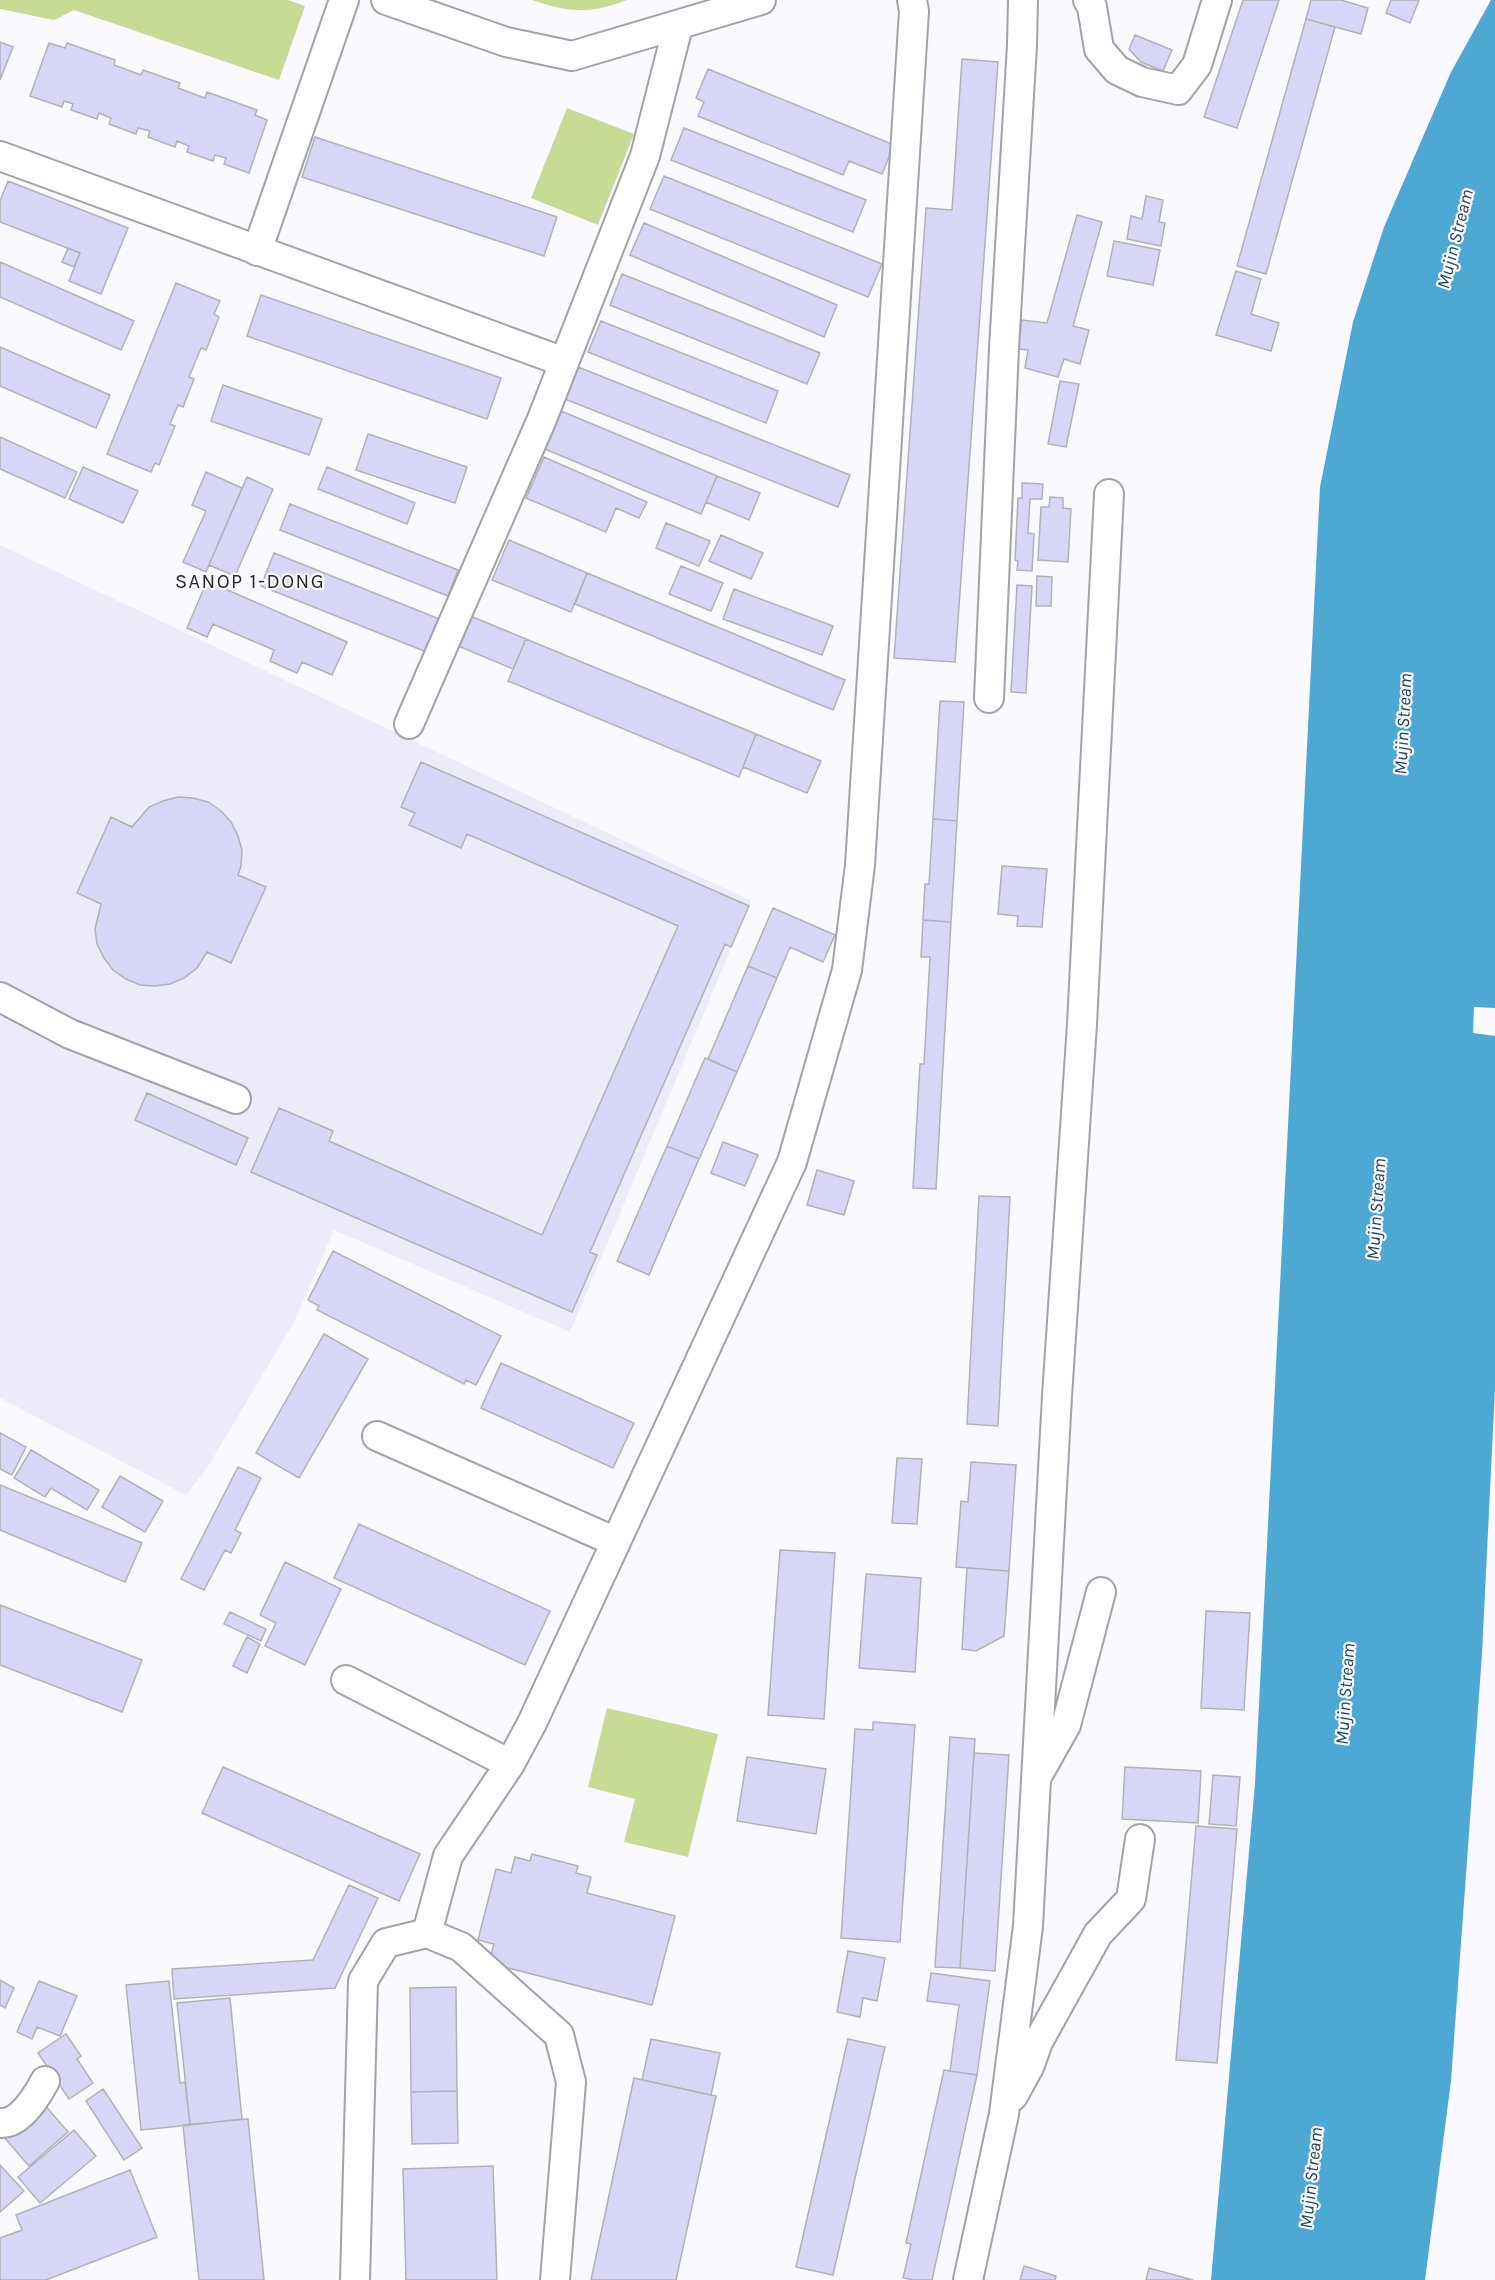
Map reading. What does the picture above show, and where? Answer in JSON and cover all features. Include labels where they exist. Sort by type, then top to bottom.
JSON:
[{"type":"street","points":[[257,251],[344,0]]},
{"type":"street","points":[[386,0],[506,42],[572,56],[761,0]]},
{"type":"street","points":[[427,1933],[448,1856],[510,1764],[532,1723],[792,1162],[847,970],[860,865],[914,11],[912,0]]},
{"type":"street","points":[[989,698],[1004,348],[1023,0]]},
{"type":"street","points":[[1088,0],[1092,7],[1100,49],[1117,70],[1142,82],[1178,90],[1197,65],[1217,0]]},
{"type":"street","points":[[409,724],[537,430],[645,156],[678,26]]},
{"type":"street","points":[[0,156],[564,362]]},
{"type":"street","points":[[968,2280],[1004,2114],[1028,1926],[1057,1396],[1082,1024],[1109,494]]},
{"type":"street","points":[[0,997],[70,1034],[236,1099]]},
{"type":"street","points":[[377,1436],[616,1542]]},
{"type":"street","points":[[1036,1777],[1065,1725],[1101,1592]]},
{"type":"street","points":[[346,1680],[510,1764]]},
{"type":"street","points":[[1004,2114],[1030,2065],[1038,2042],[1098,1934],[1131,1899],[1140,1839]]},
{"type":"street","points":[[355,2280],[363,1981],[386,1943],[427,1933],[461,1947],[559,2035],[571,2082],[555,2280]]},
{"type":"street","points":[[0,2123],[7,2123],[17,2117],[37,2096],[45,2081]]},
{"type":"shaded area","points":[[0,545],[751,901],[570,1332],[334,1230],[294,1322],[209,1465],[186,1495],[0,1398]]},
{"type":"green space","points":[[0,0],[288,0],[305,6],[279,80],[74,10],[54,20],[0,9]]},
{"type":"green space","points":[[532,0],[627,0],[602,8],[580,10]]},
{"type":"green space","points":[[567,108],[634,134],[598,225],[531,198]]},
{"type":"green space","points":[[607,1708],[718,1734],[688,1857],[624,1842],[635,1799],[588,1787]]},
{"type":"water","name":"Mujin Stream","points":[[1491,0],[1495,0],[1495,1008],[1474,1007],[1473,1033],[1495,1036],[1495,1389],[1482,1654],[1451,2081],[1425,2280],[1211,2280],[1255,1784],[1320,487],[1353,322],[1384,227],[1451,72]]},
{"type":"building","points":[[1243,0],[1279,0],[1237,128],[1204,117]]},
{"type":"building","points":[[1311,0],[1341,0],[1368,8],[1361,34],[1306,19]]},
{"type":"building","points":[[1391,0],[1419,0],[1410,23],[1386,13]]},
{"type":"building","points":[[1306,19],[1335,27],[1266,274],[1237,266]]},
{"type":"building","points":[[1135,35],[1172,50],[1163,71],[1141,62],[1129,49]]},
{"type":"building","points":[[0,42],[13,47],[0,80]]},
{"type":"building","points":[[49,43],[65,48],[67,43],[115,60],[114,65],[141,75],[143,70],[180,83],[178,88],[205,98],[207,92],[257,110],[255,115],[267,120],[249,173],[224,164],[226,158],[215,155],[213,161],[187,152],[189,146],[177,141],[175,147],[148,137],[150,131],[138,128],[136,134],[109,124],[111,118],[99,113],[97,119],[71,110],[73,104],[64,101],[62,107],[30,96]]},
{"type":"building","points":[[962,59],[998,62],[955,662],[894,658],[926,208],[952,210]]},
{"type":"building","points":[[708,69],[894,145],[882,174],[849,161],[843,175],[698,116],[704,102],[696,98]]},
{"type":"building","points":[[684,128],[866,200],[853,232],[671,160]]},
{"type":"building","points":[[315,137],[557,217],[544,256],[302,177]]},
{"type":"building","points":[[664,176],[882,264],[868,297],[650,209]]},
{"type":"building","points":[[8,181],[128,228],[101,294],[69,281],[80,253],[0,222],[0,201]]},
{"type":"building","points":[[1146,196],[1163,200],[1159,222],[1165,223],[1161,246],[1127,239],[1131,216],[1142,219]]},
{"type":"building","points":[[1077,215],[1102,222],[1073,326],[1089,330],[1080,364],[1064,359],[1058,377],[1025,368],[1028,350],[1018,349],[1022,320],[1047,323]]},
{"type":"building","points":[[644,223],[837,305],[824,337],[630,255]]},
{"type":"building","points":[[1114,241],[1160,250],[1153,285],[1107,276]]},
{"type":"building","points":[[68,248],[80,253],[74,267],[62,262]]},
{"type":"building","points":[[0,262],[134,321],[121,350],[0,297]]},
{"type":"building","points":[[1236,271],[1261,279],[1251,314],[1279,323],[1271,351],[1216,335]]},
{"type":"building","points":[[622,274],[820,353],[807,384],[610,305]]},
{"type":"building","points":[[176,283],[220,301],[214,314],[219,317],[206,350],[201,348],[189,377],[194,379],[183,407],[178,405],[170,424],[175,426],[159,465],[155,463],[151,472],[107,454]]},
{"type":"building","points":[[261,295],[501,378],[487,419],[247,336]]},
{"type":"building","points":[[601,321],[778,391],[766,423],[588,352]]},
{"type":"building","points":[[0,347],[110,395],[96,428],[0,386]]},
{"type":"building","points":[[578,367],[850,475],[838,507],[565,399]]},
{"type":"building","points":[[1060,381],[1079,384],[1066,447],[1048,444]]},
{"type":"building","points":[[223,385],[322,419],[309,455],[211,421]]},
{"type":"building","points":[[561,411],[717,476],[701,514],[545,449]]},
{"type":"building","points":[[368,434],[467,467],[455,503],[356,470]]},
{"type":"building","points":[[0,437],[77,472],[65,498],[0,469]]},
{"type":"building","points":[[544,457],[647,502],[639,518],[616,508],[606,532],[526,498]]},
{"type":"building","points":[[83,467],[138,491],[123,523],[69,499]]},
{"type":"building","points":[[327,467],[415,503],[407,524],[318,489]]},
{"type":"building","points":[[206,472],[242,488],[206,572],[183,562],[206,511],[192,505]]},
{"type":"building","points":[[717,476],[760,493],[749,520],[706,502]]},
{"type":"building","points":[[247,477],[273,489],[235,576],[209,565]]},
{"type":"building","points":[[1022,483],[1043,484],[1042,499],[1030,499],[1028,533],[1034,534],[1032,571],[1017,570],[1018,561],[1015,560],[1018,498],[1022,498]]},
{"type":"building","points":[[1050,497],[1063,498],[1063,508],[1071,509],[1068,562],[1038,560],[1041,507],[1049,507]]},
{"type":"building","points":[[290,504],[458,570],[448,596],[280,530]]},
{"type":"building","points":[[666,523],[710,541],[699,566],[656,548]]},
{"type":"building","points":[[721,535],[763,553],[751,579],[709,561]]},
{"type":"building","points":[[509,540],[587,573],[571,612],[492,580]]},
{"type":"building","points":[[274,553],[442,620],[429,653],[261,586]]},
{"type":"building","points":[[681,566],[723,583],[711,611],[669,594]]},
{"type":"building","points":[[587,573],[845,680],[833,710],[575,604]]},
{"type":"building","points":[[1037,576],[1052,577],[1051,606],[1036,606]]},
{"type":"building","points":[[207,581],[347,642],[332,675],[302,662],[297,673],[270,661],[274,650],[213,624],[207,637],[187,628]]},
{"type":"building","points":[[1017,585],[1032,586],[1026,693],[1011,692]]},
{"type":"building","points":[[734,589],[833,626],[822,655],[723,619]]},
{"type":"building","points":[[468,615],[526,639],[513,669],[456,645]]},
{"type":"building","points":[[526,639],[756,734],[739,777],[508,681]]},
{"type":"building","points":[[940,701],[964,702],[957,821],[933,819]]},
{"type":"building","points":[[756,734],[821,761],[807,793],[743,767]]},
{"type":"building","points":[[421,762],[749,906],[731,947],[725,944],[590,1252],[597,1255],[572,1312],[251,1172],[279,1108],[333,1131],[329,1141],[542,1235],[678,926],[467,834],[461,848],[409,825],[415,813],[401,807]]},
{"type":"building","points":[[178,797],[208,802],[221,811],[231,822],[242,850],[238,875],[266,887],[231,963],[207,952],[197,968],[184,978],[170,984],[140,985],[113,970],[104,958],[97,944],[95,929],[101,904],[77,893],[111,817],[132,827],[149,807]]},
{"type":"building","points":[[933,819],[957,821],[951,922],[923,920],[925,884],[929,884]]},
{"type":"building","points":[[1002,866],[1047,869],[1042,927],[1017,926],[1018,916],[998,914]]},
{"type":"building","points":[[773,908],[835,935],[823,962],[790,947],[777,978],[748,966]]},
{"type":"building","points":[[923,920],[951,922],[936,1189],[913,1188],[920,1064],[924,1064],[930,957],[921,957]]},
{"type":"building","points":[[748,966],[777,978],[737,1072],[708,1059]]},
{"type":"building","points":[[705,1058],[737,1072],[699,1159],[667,1146]]},
{"type":"building","points":[[147,1093],[248,1138],[236,1165],[135,1120]]},
{"type":"building","points":[[723,1142],[758,1155],[745,1186],[711,1173]]},
{"type":"building","points":[[667,1146],[699,1159],[649,1275],[617,1261]]},
{"type":"building","points":[[817,1170],[854,1181],[844,1215],[807,1205]]},
{"type":"building","points":[[979,1196],[1010,1197],[998,1426],[967,1424]]},
{"type":"building","points":[[333,1251],[501,1336],[476,1385],[466,1380],[464,1384],[317,1310],[319,1306],[308,1300]]},
{"type":"building","points":[[324,1334],[368,1359],[299,1478],[256,1453]]},
{"type":"building","points":[[501,1363],[634,1423],[613,1468],[481,1408]]},
{"type":"building","points":[[0,1433],[26,1447],[12,1475],[0,1469]]},
{"type":"building","points":[[31,1450],[99,1490],[87,1510],[51,1488],[45,1497],[14,1478]]},
{"type":"building","points":[[897,1458],[922,1459],[917,1524],[892,1523]]},
{"type":"building","points":[[971,1462],[1016,1465],[1009,1571],[956,1567],[961,1501],[968,1502]]},
{"type":"building","points":[[238,1467],[261,1478],[235,1530],[241,1533],[231,1553],[225,1550],[204,1590],[181,1579]]},
{"type":"building","points":[[120,1476],[163,1501],[145,1532],[102,1507]]},
{"type":"building","points":[[0,1485],[142,1543],[125,1582],[0,1530]]},
{"type":"building","points":[[359,1524],[550,1611],[525,1665],[334,1578]]},
{"type":"building","points":[[780,1550],[835,1553],[824,1719],[768,1715]]},
{"type":"building","points":[[285,1562],[341,1589],[305,1665],[265,1646],[276,1623],[260,1615]]},
{"type":"building","points":[[967,1568],[1009,1571],[1004,1636],[976,1651],[962,1649]]},
{"type":"building","points":[[866,1574],[921,1578],[915,1672],[859,1668]]},
{"type":"building","points":[[0,1605],[142,1660],[122,1712],[0,1665]]},
{"type":"building","points":[[1206,1611],[1250,1613],[1244,1710],[1201,1708]]},
{"type":"building","points":[[230,1612],[266,1629],[261,1641],[224,1624]]},
{"type":"building","points":[[247,1637],[260,1644],[247,1673],[233,1666]]},
{"type":"building","points":[[873,1722],[915,1725],[900,1942],[841,1938],[855,1729],[873,1730]]},
{"type":"building","points":[[950,1737],[975,1739],[960,1968],[935,1967]]},
{"type":"building","points":[[974,1753],[1009,1755],[995,1971],[960,1968]]},
{"type":"building","points":[[747,1757],[826,1769],[816,1834],[737,1821]]},
{"type":"building","points":[[223,1767],[420,1854],[399,1901],[202,1813]]},
{"type":"building","points":[[1125,1767],[1201,1771],[1198,1823],[1122,1819]]},
{"type":"building","points":[[1213,1775],[1240,1777],[1236,1826],[1209,1824]]},
{"type":"building","points":[[1196,1826],[1237,1829],[1217,2063],[1176,2060]]},
{"type":"building","points":[[532,1854],[578,1866],[576,1873],[591,1877],[587,1893],[675,1916],[652,2005],[489,1963],[494,1944],[478,1940],[496,1869],[511,1873],[515,1857],[530,1861]]},
{"type":"building","points":[[349,1885],[378,1898],[335,1988],[174,1999],[172,1969],[313,1960]]},
{"type":"building","points":[[848,1951],[885,1958],[877,2001],[863,1998],[860,2017],[837,2012]]},
{"type":"building","points":[[931,1973],[990,1981],[977,2075],[950,2071],[959,2005],[927,2001]]},
{"type":"building","points":[[0,1980],[14,1988],[5,2008],[0,2005]]},
{"type":"building","points":[[39,1981],[77,1996],[60,2036],[37,2027],[32,2039],[17,2032]]},
{"type":"building","points":[[169,1981],[180,2083],[185,2082],[190,2125],[141,2130],[126,1985]]},
{"type":"building","points":[[456,1987],[457,2091],[411,2092],[410,1988]]},
{"type":"building","points":[[230,1998],[242,2119],[190,2125],[177,2003]]},
{"type":"building","points":[[66,2034],[81,2056],[77,2059],[93,2083],[69,2099],[38,2053]]},
{"type":"building","points":[[651,2039],[720,2053],[711,2095],[642,2080]]},
{"type":"building","points":[[848,2039],[885,2047],[833,2275],[796,2267]]},
{"type":"building","points":[[944,2070],[977,2075],[932,2280],[914,2280],[903,2278],[911,2244],[906,2243]]},
{"type":"building","points":[[634,2078],[716,2096],[676,2280],[591,2280]]},
{"type":"building","points":[[103,2089],[142,2148],[124,2160],[86,2101]]},
{"type":"building","points":[[457,2091],[458,2143],[412,2144],[411,2092]]},
{"type":"building","points":[[43,2103],[68,2132],[29,2166],[3,2136]]},
{"type":"building","points":[[248,2119],[264,2280],[199,2280],[183,2125]]},
{"type":"building","points":[[74,2130],[96,2156],[40,2203],[18,2177]]},
{"type":"building","points":[[0,2165],[24,2191],[0,2212]]},
{"type":"building","points":[[493,2166],[497,2280],[406,2280],[403,2169]]},
{"type":"building","points":[[130,2170],[157,2237],[46,2280],[0,2280],[0,2238],[22,2230],[16,2215]]},
{"type":"building","points":[[1024,2266],[1056,2276],[1055,2280],[1020,2280]]},
{"type":"building","points":[[1149,2268],[1193,2280],[1146,2280]]},
{"type":"district","name":"SANOP 1-DONG","points":[[250,581]]}]
